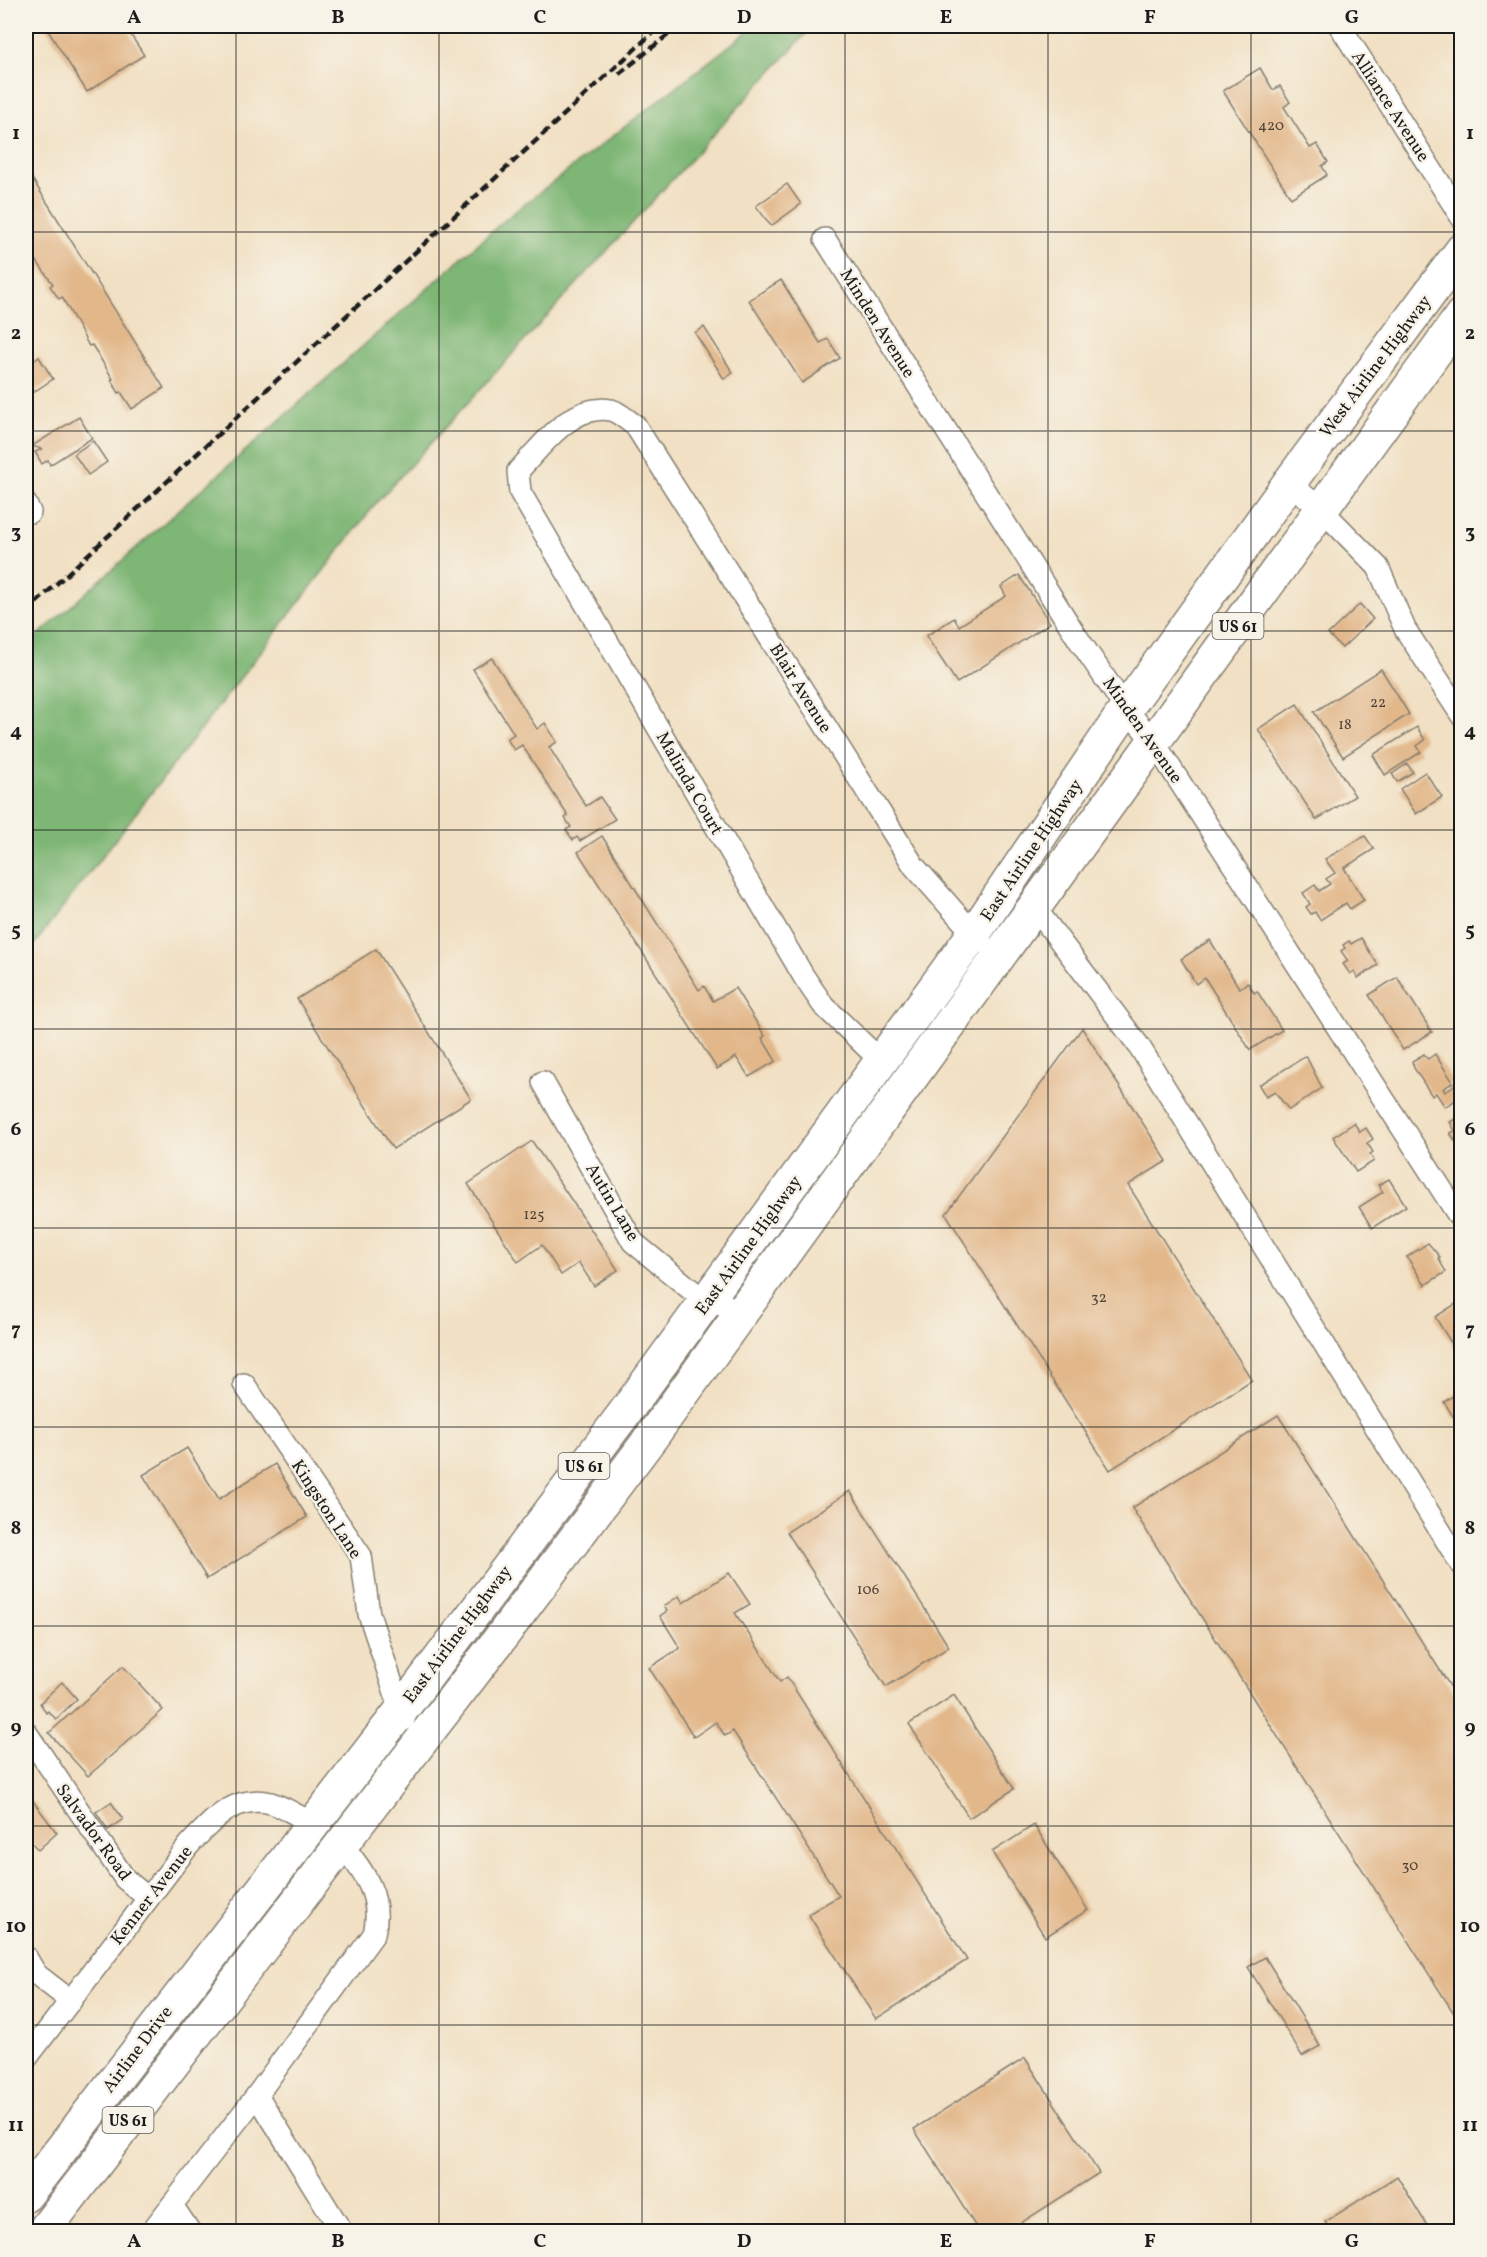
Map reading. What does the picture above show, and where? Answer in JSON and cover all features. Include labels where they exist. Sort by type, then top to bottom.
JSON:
[{"type":"highway","name":"West Airline Highway","points":[[1288,483],[1461,250]]},
{"type":"highway","name":"US 61","points":[[1321,509],[1461,315]]},
{"type":"highway","name":"East Airline Highway","points":[[183,1989],[400,1712],[706,1302],[973,935],[1126,709],[1288,483]]},
{"type":"highway","name":"East Airline Highway","points":[[213,2008],[342,1844],[653,1435],[1036,909],[1321,509]]},
{"type":"highway","name":"Airline Drive","points":[[26,2195],[183,1989]]},
{"type":"highway","name":"Airline Drive","points":[[43,2232],[213,2008]]},
{"type":"street","name":"Alliance Avenue","points":[[1340,26],[1461,218]]},
{"type":"street","name":"Minden Avenue","points":[[825,239],[1077,637],[1126,709],[1154,742],[1461,1221]]},
{"type":"street","name":"Blair Avenue","points":[[520,488],[518,471],[560,426],[585,412],[612,410],[635,425],[914,866],[973,935],[999,959]]},
{"type":"street","points":[[1288,483],[1321,509],[1378,567],[1405,629],[1461,716]]},
{"type":"street","name":"Malinda Court","points":[[520,488],[804,977],[823,1005],[882,1062]]},
{"type":"street","points":[[1036,909],[1139,1046],[1461,1566]]},
{"type":"street","name":"Autin Lane","points":[[543,1082],[633,1242],[706,1302]]},
{"type":"street","points":[[706,1302],[743,1309]]},
{"type":"street","name":"Kingston Lane","points":[[244,1384],[361,1556],[369,1614],[400,1712],[417,1746]]},
{"type":"street","name":"Salvador Road","points":[[26,1732],[125,1879],[148,1898]]},
{"type":"street","name":"Kenner Avenue","points":[[26,2059],[189,1845],[219,1814],[238,1803],[271,1803],[313,1824]]},
{"type":"street","points":[[151,2232],[257,2095],[374,1934],[378,1909],[375,1899],[363,1871],[342,1844]]},
{"type":"street","points":[[31,1965],[70,2001]]},
{"type":"street","points":[[257,2095],[342,2232]]},
{"type":"street","points":[[172,2205],[190,2232]]},
{"type":"green space","points":[[755,26],[813,26],[376,503],[26,955],[26,646],[508,217]]},
{"type":"building","points":[[45,26],[125,26],[144,55],[87,92]]},
{"type":"building","points":[[1260,68],[1273,90],[1280,86],[1290,102],[1284,107],[1310,148],[1317,144],[1328,162],[1322,166],[1327,175],[1291,198],[1223,91]]},
{"type":"building","points":[[26,169],[164,388],[132,409],[121,392],[119,393],[92,345],[89,346],[62,297],[59,299],[50,286],[53,284],[26,246]]},
{"type":"building","points":[[787,184],[801,204],[771,226],[756,206]]},
{"type":"building","points":[[781,280],[820,343],[828,339],[840,358],[802,383],[749,300]]},
{"type":"building","points":[[704,327],[733,373],[724,379],[695,333]]},
{"type":"building","points":[[39,357],[53,379],[26,397],[26,366]]},
{"type":"building","points":[[79,417],[92,438],[50,465],[48,460],[42,464],[35,452],[42,449],[32,446]]},
{"type":"building","points":[[93,441],[107,462],[88,475],[74,454]]},
{"type":"building","points":[[1019,575],[1050,623],[957,683],[926,636],[954,618],[959,626],[1006,596],[1001,587]]},
{"type":"building","points":[[1360,604],[1373,619],[1342,648],[1328,634]]},
{"type":"building","points":[[492,658],[537,729],[545,723],[557,742],[549,747],[586,806],[600,797],[615,819],[580,841],[577,837],[573,840],[566,830],[571,827],[565,818],[568,816],[522,745],[514,750],[507,739],[514,734],[473,669]]},
{"type":"building","points":[[1381,669],[1409,714],[1343,757],[1314,712]]},
{"type":"building","points":[[1297,704],[1355,796],[1316,820],[1258,729]]},
{"type":"building","points":[[1417,727],[1425,740],[1417,746],[1421,752],[1385,775],[1373,755]]},
{"type":"building","points":[[1407,764],[1413,772],[1397,782],[1392,774]]},
{"type":"building","points":[[1425,772],[1442,797],[1416,814],[1400,789]]},
{"type":"building","points":[[602,836],[699,990],[704,986],[713,1001],[735,988],[765,1036],[762,1038],[776,1061],[749,1077],[736,1057],[717,1069],[578,852]]},
{"type":"building","points":[[1365,836],[1374,849],[1344,868],[1364,900],[1350,909],[1346,903],[1320,920],[1315,912],[1311,914],[1306,907],[1310,904],[1303,893],[1315,885],[1319,891],[1330,884],[1326,879],[1335,873],[1325,859]]},
{"type":"building","points":[[1361,938],[1378,965],[1358,978],[1354,971],[1350,974],[1343,964],[1348,961],[1341,951],[1345,948],[1343,945],[1349,941],[1351,944]]},
{"type":"building","points":[[1210,940],[1239,988],[1248,983],[1254,993],[1257,991],[1282,1030],[1250,1050],[1205,978],[1196,984],[1181,959]]},
{"type":"building","points":[[376,949],[471,1099],[393,1149],[297,999]]},
{"type":"building","points":[[1397,977],[1432,1032],[1403,1050],[1369,995]]},
{"type":"building","points":[[1082,1028],[1167,1161],[1128,1185],[1252,1380],[1110,1470],[946,1214]]},
{"type":"building","points":[[1424,1054],[1428,1059],[1435,1054],[1453,1082],[1443,1089],[1445,1092],[1462,1079],[1462,1096],[1445,1107],[1436,1093],[1432,1096],[1414,1068],[1412,1061]]},
{"type":"building","points":[[1306,1056],[1322,1088],[1289,1110],[1275,1092],[1266,1097],[1259,1085]]},
{"type":"building","points":[[1462,1115],[1462,1142],[1458,1145],[1450,1133],[1455,1131],[1450,1122]]},
{"type":"building","points":[[1354,1123],[1360,1132],[1366,1128],[1373,1139],[1367,1143],[1373,1152],[1370,1154],[1374,1161],[1356,1172],[1333,1137]]},
{"type":"building","points":[[532,1141],[618,1270],[594,1286],[579,1263],[561,1275],[542,1245],[518,1262],[468,1184]]},
{"type":"building","points":[[1389,1179],[1406,1206],[1372,1228],[1359,1207],[1383,1192],[1378,1185]]},
{"type":"building","points":[[1428,1243],[1440,1257],[1438,1258],[1446,1272],[1425,1285],[1407,1257]]},
{"type":"building","points":[[1462,1300],[1462,1345],[1455,1349],[1435,1317]]},
{"type":"building","points":[[1462,1390],[1462,1413],[1454,1418],[1444,1402]]},
{"type":"building","points":[[1278,1415],[1462,1705],[1462,2026],[1132,1508]]},
{"type":"building","points":[[187,1448],[219,1499],[275,1464],[307,1517],[207,1579],[143,1475]]},
{"type":"building","points":[[850,1491],[949,1647],[886,1687],[787,1532]]},
{"type":"building","points":[[729,1573],[750,1604],[735,1613],[780,1682],[787,1677],[967,1960],[876,2019],[808,1914],[839,1896],[733,1731],[725,1736],[716,1722],[694,1737],[649,1668],[680,1648],[660,1616],[667,1611],[664,1606],[679,1596],[683,1603]]},
{"type":"building","points":[[123,1666],[163,1710],[88,1776],[49,1733]]},
{"type":"building","points":[[62,1682],[77,1699],[56,1719],[48,1711],[46,1713],[40,1703]]},
{"type":"building","points":[[954,1695],[1014,1789],[969,1818],[909,1724]]},
{"type":"building","points":[[26,1799],[30,1803],[33,1801],[57,1833],[38,1850],[26,1836]]},
{"type":"building","points":[[111,1802],[123,1819],[108,1830],[96,1812]]},
{"type":"building","points":[[1034,1825],[1088,1910],[1045,1937],[992,1852]]},
{"type":"building","points":[[1265,1957],[1320,2046],[1302,2056],[1248,1967]]},
{"type":"building","points":[[1025,2058],[1099,2173],[1007,2232],[979,2232],[914,2129]]},
{"type":"building","points":[[1397,2176],[1431,2232],[1331,2232],[1325,2222]]},
{"type":"railway","points":[[26,612],[660,26]]},
{"type":"railway","points":[[619,74],[679,26]]}]
